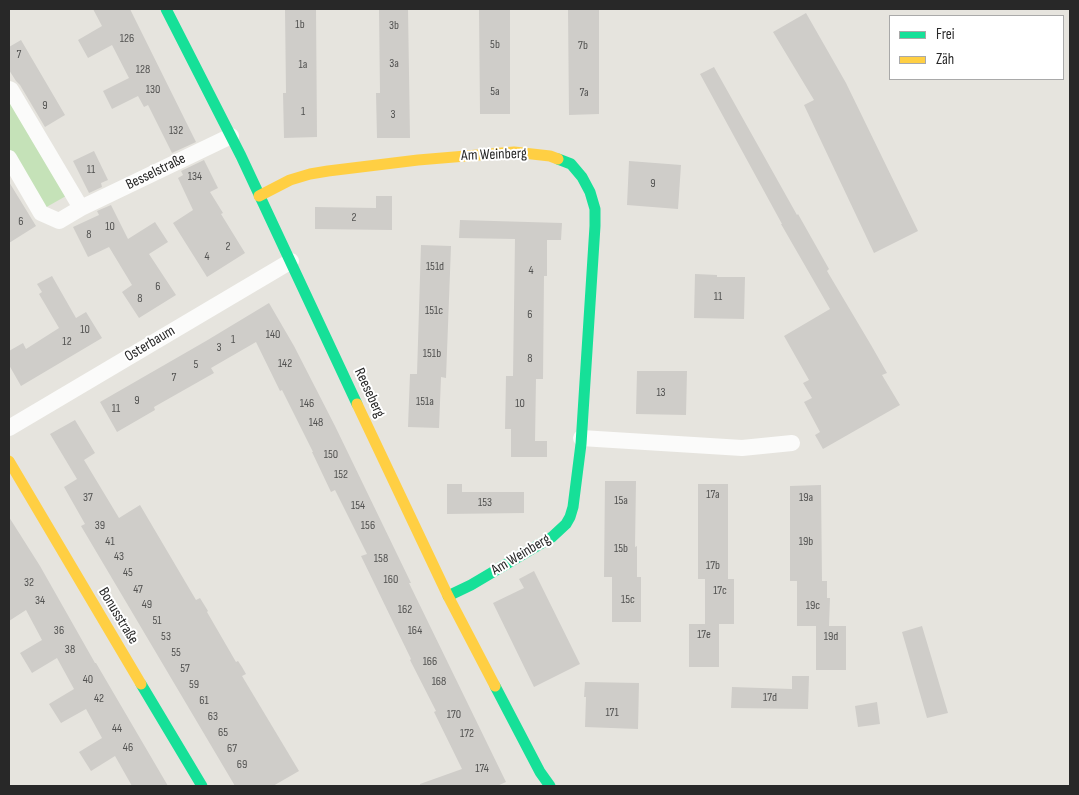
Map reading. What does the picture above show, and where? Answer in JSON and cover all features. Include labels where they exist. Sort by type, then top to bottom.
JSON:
[{"type":"street","name":"Reeseberg","points":[[166,9],[231,136],[448,596],[540,772],[550,786]]},
{"type":"street","points":[[9,89],[81,208]]},
{"type":"street","name":"Besselstraße","points":[[9,158],[41,213],[59,220],[231,136]]},
{"type":"street","name":"Am Weinberg","points":[[259,196],[290,180],[310,174],[418,160],[514,152],[550,156],[571,164],[582,177],[590,192],[595,209],[595,226],[581,438],[573,507],[570,517],[564,527],[552,537],[471,585],[448,596]]},
{"type":"street","name":"Osterbaum","points":[[9,428],[290,261]]},
{"type":"street","points":[[581,438],[742,448],[792,443]]},
{"type":"street","name":"Bonusstraße","points":[[9,461],[202,786]]},
{"type":"green space","points":[[9,98],[66,196],[43,209],[9,150]]},
{"type":"building","points":[[93,9],[130,9],[196,142],[172,153],[148,105],[144,107],[138,96],[112,109],[103,91],[129,78],[112,45],[88,58],[78,40],[102,26]]},
{"type":"building","points":[[285,9],[316,9],[317,137],[284,138],[283,93],[286,93]]},
{"type":"building","points":[[379,9],[408,9],[410,138],[377,138],[376,93],[380,93]]},
{"type":"building","points":[[479,9],[510,9],[510,114],[480,114]]},
{"type":"building","points":[[568,9],[599,9],[599,114],[569,115]]},
{"type":"building","points":[[806,13],[846,83],[918,231],[874,253],[804,105],[814,100],[773,32]]},
{"type":"building","points":[[21,40],[65,115],[45,127],[9,70],[9,47]]},
{"type":"building","points":[[714,67],[829,269],[827,271],[887,373],[882,375],[900,405],[823,449],[815,435],[820,432],[804,402],[812,398],[803,383],[809,380],[784,336],[830,309],[781,224],[700,74]]},
{"type":"building","points":[[94,151],[108,180],[101,183],[102,187],[89,193],[73,161]]},
{"type":"building","points":[[204,160],[218,188],[210,192],[245,253],[207,277],[173,223],[193,210],[178,178],[183,175],[181,171]]},
{"type":"building","points":[[629,161],[681,165],[678,209],[627,205]]},
{"type":"building","points":[[9,182],[36,226],[9,243]]},
{"type":"building","points":[[376,196],[392,196],[392,230],[315,229],[315,207],[376,208]]},
{"type":"building","points":[[111,205],[128,239],[155,222],[168,242],[149,254],[176,295],[139,318],[122,292],[132,285],[109,247],[88,257],[73,227],[99,215],[97,211]]},
{"type":"building","points":[[460,220],[562,223],[561,240],[547,240],[547,276],[544,276],[543,379],[536,379],[535,441],[547,441],[547,457],[511,457],[511,429],[505,429],[506,376],[513,376],[515,239],[459,238]]},
{"type":"building","points":[[421,245],[451,246],[446,378],[441,377],[439,428],[408,427],[410,374],[417,374]]},
{"type":"building","points":[[695,274],[717,275],[717,277],[745,277],[744,319],[694,318]]},
{"type":"building","points":[[52,276],[76,318],[86,312],[102,338],[21,386],[9,365],[9,351],[23,343],[26,349],[59,328],[39,294],[42,292],[37,284]]},
{"type":"building","points":[[269,303],[294,346],[335,426],[506,782],[497,786],[420,786],[420,784],[462,769],[361,556],[367,554],[335,490],[331,492],[282,390],[280,391],[256,342],[211,368],[214,373],[154,407],[155,410],[117,432],[100,402]]},
{"type":"building","points":[[637,371],[687,371],[686,415],[636,414]]},
{"type":"building","points":[[75,420],[95,453],[84,460],[119,518],[140,505],[196,600],[200,598],[236,662],[238,661],[242,667],[246,674],[242,676],[299,771],[273,786],[235,786],[81,526],[85,524],[64,487],[77,479],[50,434]]},
{"type":"building","points":[[605,481],[636,481],[635,547],[637,546],[637,577],[641,577],[641,622],[612,622],[612,577],[604,577]]},
{"type":"building","points":[[447,484],[462,484],[462,492],[524,492],[524,513],[447,514]]},
{"type":"building","points":[[698,484],[728,484],[728,579],[734,579],[734,624],[719,624],[719,667],[689,667],[689,624],[705,624],[705,579],[698,579]]},
{"type":"building","points":[[821,485],[822,581],[827,581],[827,598],[830,598],[829,626],[797,626],[797,581],[790,581],[790,486]]},
{"type":"building","points":[[9,517],[40,566],[168,786],[132,786],[115,756],[91,771],[79,752],[102,738],[86,709],[61,723],[49,704],[74,689],[57,658],[32,673],[20,653],[42,640],[26,610],[9,621]]},
{"type":"building","points":[[534,571],[580,664],[534,687],[493,603],[524,588],[519,579]]},
{"type":"building","points":[[816,626],[846,626],[846,670],[816,670]]},
{"type":"building","points":[[922,626],[948,713],[927,718],[902,632]]},
{"type":"building","points":[[792,676],[809,676],[808,709],[731,708],[732,687],[792,689]]},
{"type":"building","points":[[585,682],[639,683],[638,729],[585,727]]},
{"type":"building","points":[[877,702],[880,724],[858,727],[855,706]]},
{"type":"traffic: fast","points":[[166,9],[241,156],[357,404]]},
{"type":"traffic: fast","points":[[448,596],[471,585],[552,537],[566,524],[573,507],[581,444],[595,209],[590,192],[582,177],[571,164],[558,159]]},
{"type":"traffic: fast","points":[[141,684],[202,786]]},
{"type":"traffic: fast","points":[[495,686],[540,772],[550,786]]},
{"type":"traffic: slow","points":[[259,196],[290,180],[328,171],[418,160],[514,152],[550,156],[558,159]]},
{"type":"traffic: slow","points":[[357,404],[448,596],[495,686]]},
{"type":"traffic: slow","points":[[9,461],[141,684]]}]
